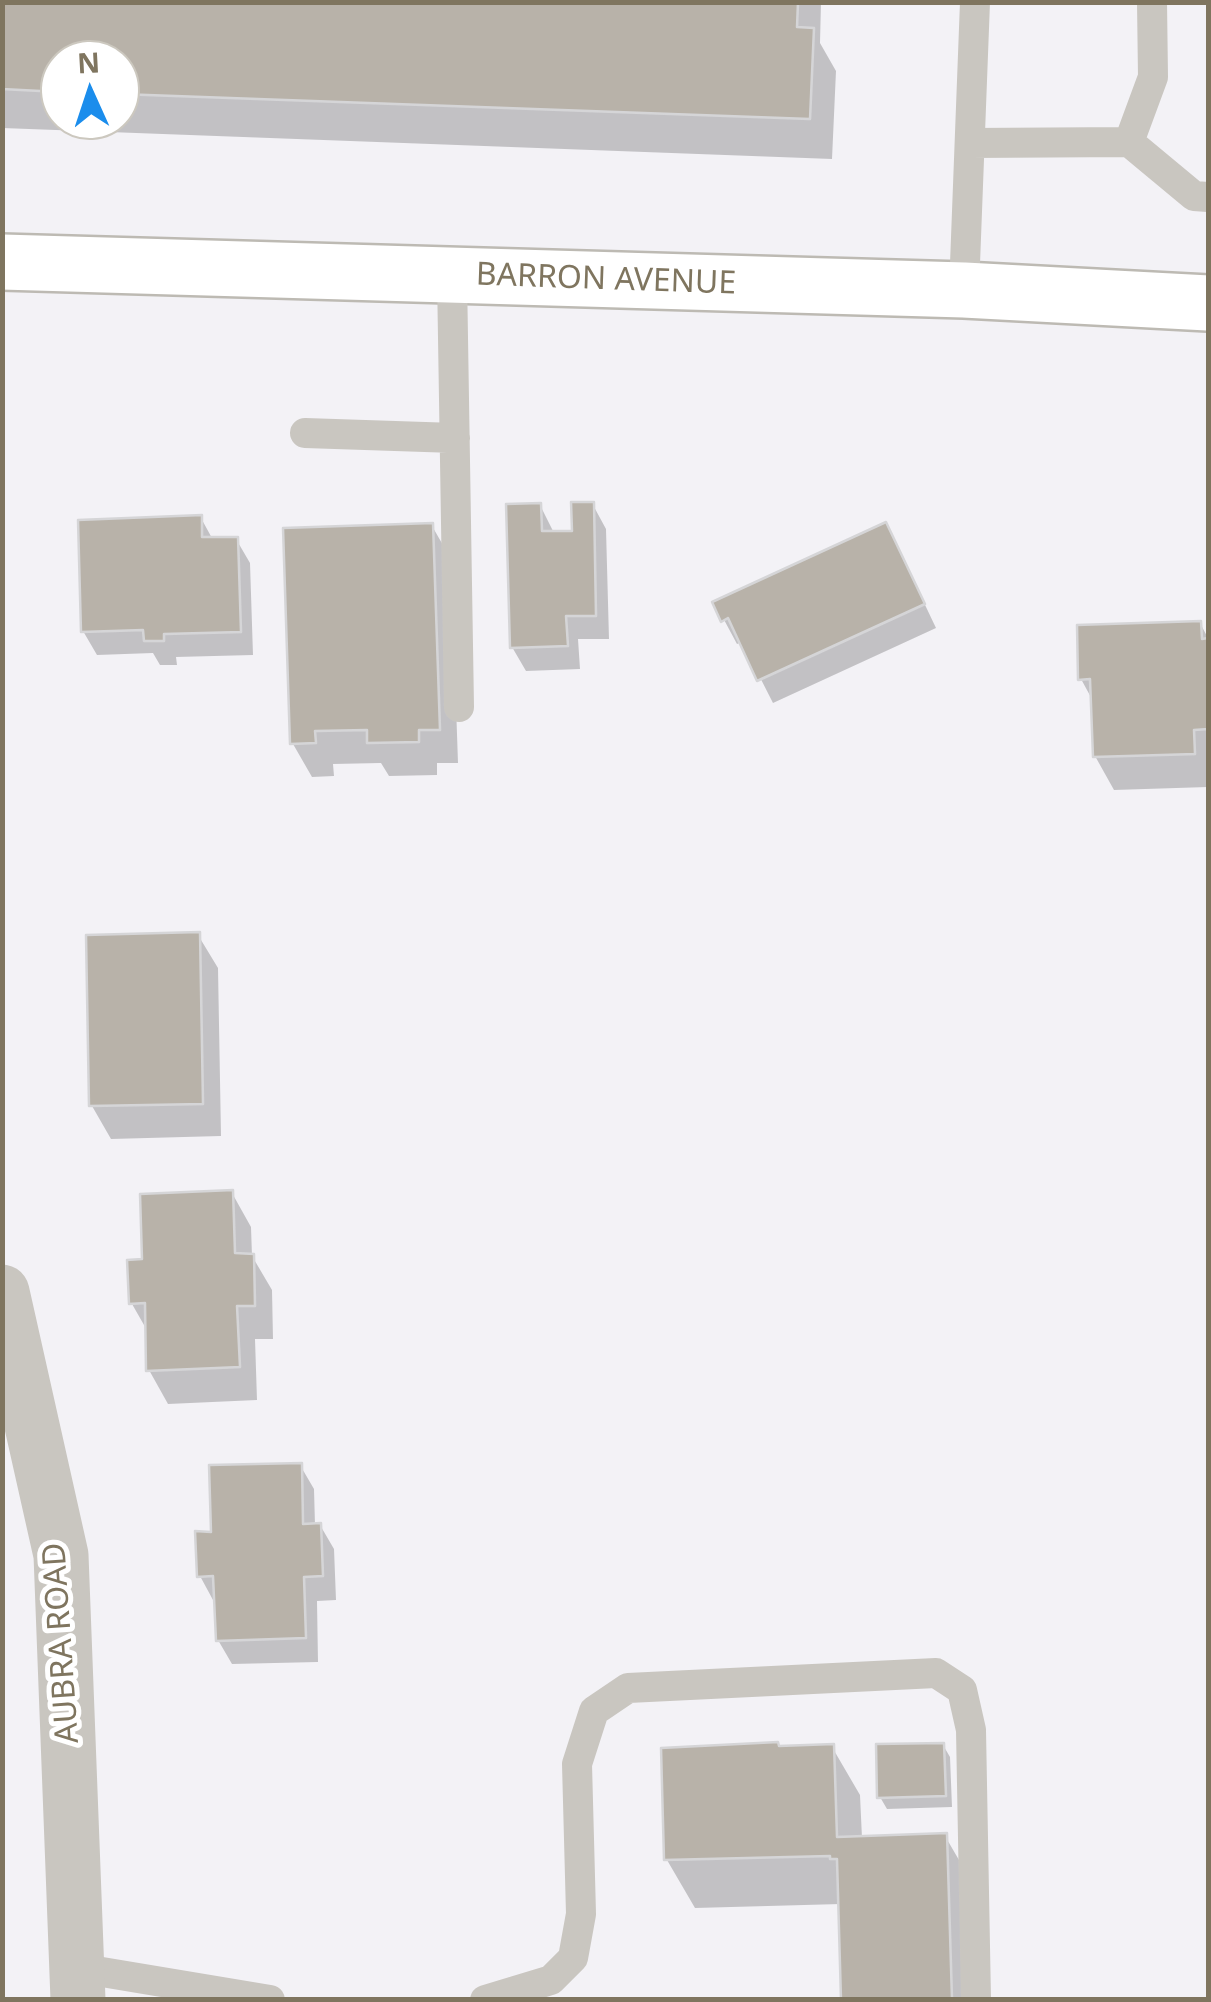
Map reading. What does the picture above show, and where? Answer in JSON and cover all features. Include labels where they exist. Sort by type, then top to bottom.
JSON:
[{"type":"main road","name":"BARRON AVENUE","points":[[2,262],[964,290],[1208,303]]},
{"type":"street","name":"AUBRA ROAD","points":[[2,1292],[61,1555],[78,1984]]},
{"type":"lane","points":[[964,290],[975,2]]},
{"type":"lane","points":[[1129,142],[1153,77],[1152,2]]},
{"type":"lane","points":[[970,144],[1129,142],[1194,196],[1208,197]]},
{"type":"lane","points":[[452,276],[458,707]]},
{"type":"lane","points":[[305,433],[455,438]]},
{"type":"lane","points":[[485,2000],[551,1980],[572,1958],[582,1914],[577,1764],[594,1712],[628,1688],[936,1672],[962,1690],[970,1730],[976,2000]]},
{"type":"lane","points":[[78,1984],[270,2000]]},
{"type":"building","points":[[2,2],[798,2],[797,27],[814,28],[810,119],[140,95],[140,40],[40,40],[40,91],[2,89]]},
{"type":"building","points":[[571,502],[594,502],[596,616],[566,616],[568,646],[510,648],[506,504],[541,503],[542,531],[572,531]]},
{"type":"building","points":[[202,515],[202,537],[238,537],[241,632],[164,634],[164,641],[144,641],[143,630],[81,632],[78,520]]},
{"type":"building","points":[[886,522],[925,604],[757,681],[728,618],[721,622],[712,602]]},
{"type":"building","points":[[433,523],[440,730],[419,730],[419,742],[367,743],[367,730],[315,731],[316,743],[290,744],[283,528]]},
{"type":"building","points":[[1201,621],[1202,639],[1208,638],[1208,729],[1194,730],[1195,754],[1093,757],[1090,679],[1078,680],[1077,625]]},
{"type":"building","points":[[200,932],[203,1104],[89,1106],[86,935]]},
{"type":"building","points":[[233,1190],[235,1253],[254,1254],[255,1306],[237,1306],[240,1367],[146,1371],[145,1303],[129,1304],[127,1260],[142,1259],[140,1194]]},
{"type":"building","points":[[302,1463],[303,1524],[321,1523],[323,1576],[304,1577],[306,1638],[216,1641],[213,1576],[197,1577],[195,1531],[211,1532],[209,1465]]},
{"type":"building","points":[[778,1742],[779,1746],[834,1744],[837,1837],[947,1833],[952,2000],[841,2000],[837,1859],[830,1856],[664,1860],[661,1748]]},
{"type":"building","points":[[944,1743],[946,1796],[877,1798],[876,1744]]}]
